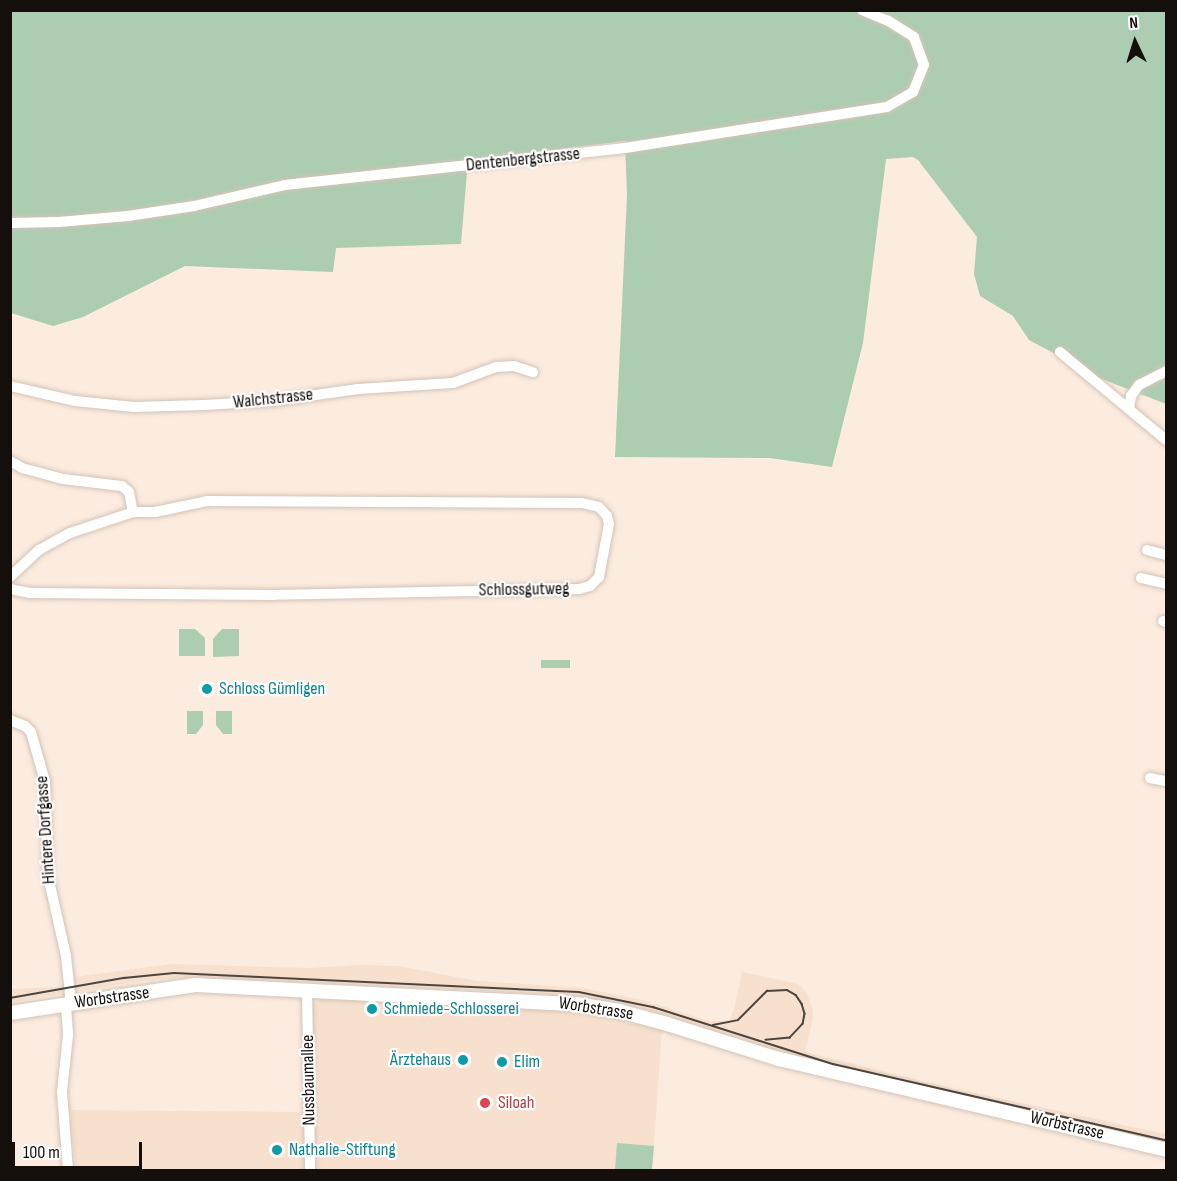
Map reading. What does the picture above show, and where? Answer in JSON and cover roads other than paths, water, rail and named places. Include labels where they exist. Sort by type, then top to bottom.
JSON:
[{"type":"main road","name":"Worbstrasse","points":[[10,1013],[195,986],[564,1003],[620,1011],[779,1059],[1167,1150]]},
{"type":"street","name":"Dentenbergstrasse","points":[[10,223],[59,222],[128,216],[194,206],[285,185],[625,148],[887,107],[913,92],[924,65],[914,37],[888,21],[862,10]]},
{"type":"street","points":[[1060,352],[1167,440]]},
{"type":"street","name":"Walchstrasse","points":[[10,386],[75,401],[134,407],[273,400],[358,389],[453,383],[496,367],[514,366],[533,372]]},
{"type":"street","points":[[1129,410],[1131,396],[1139,385],[1167,371]]},
{"type":"street","points":[[10,461],[22,468],[63,479],[122,486],[129,492],[133,512],[58,538],[25,561],[10,577]]},
{"type":"street","name":"Schlossgutweg","points":[[10,589],[30,593],[262,595],[579,589],[593,584],[600,574],[609,524],[607,516],[599,507],[582,503],[219,500],[155,512],[133,512]]},
{"type":"street","points":[[1147,550],[1167,555]]},
{"type":"street","points":[[1141,578],[1167,584]]},
{"type":"street","name":"Hintere Dorfgasse","points":[[10,720],[28,729],[46,785],[48,876],[66,956],[68,1035],[62,1092],[68,1170]]},
{"type":"street","points":[[1150,778],[1167,781]]},
{"type":"street","name":"Nussbaumallee","points":[[307,990],[310,1170]]},
{"type":"tram line","points":[[10,998],[124,978],[174,973],[579,992],[653,1007],[833,1064],[1166,1140]]},
{"type":"tram line","points":[[713,1025],[738,1020],[767,991],[787,990],[796,995],[802,1004],[805,1014],[803,1024],[790,1038],[766,1040]]},
{"type":"place","name":"Schloss Gümligen","points":[[207,689]]},
{"type":"place","name":"Schmiede-Schlosserei","points":[[372,1009]]},
{"type":"place","name":"Ärztehaus","points":[[463,1060]]},
{"type":"place","name":"Elim","points":[[502,1062]]},
{"type":"place","name":"Siloah","points":[[485,1103]]},
{"type":"place","name":"Nathalie-Stiftung","points":[[277,1150]]}]
